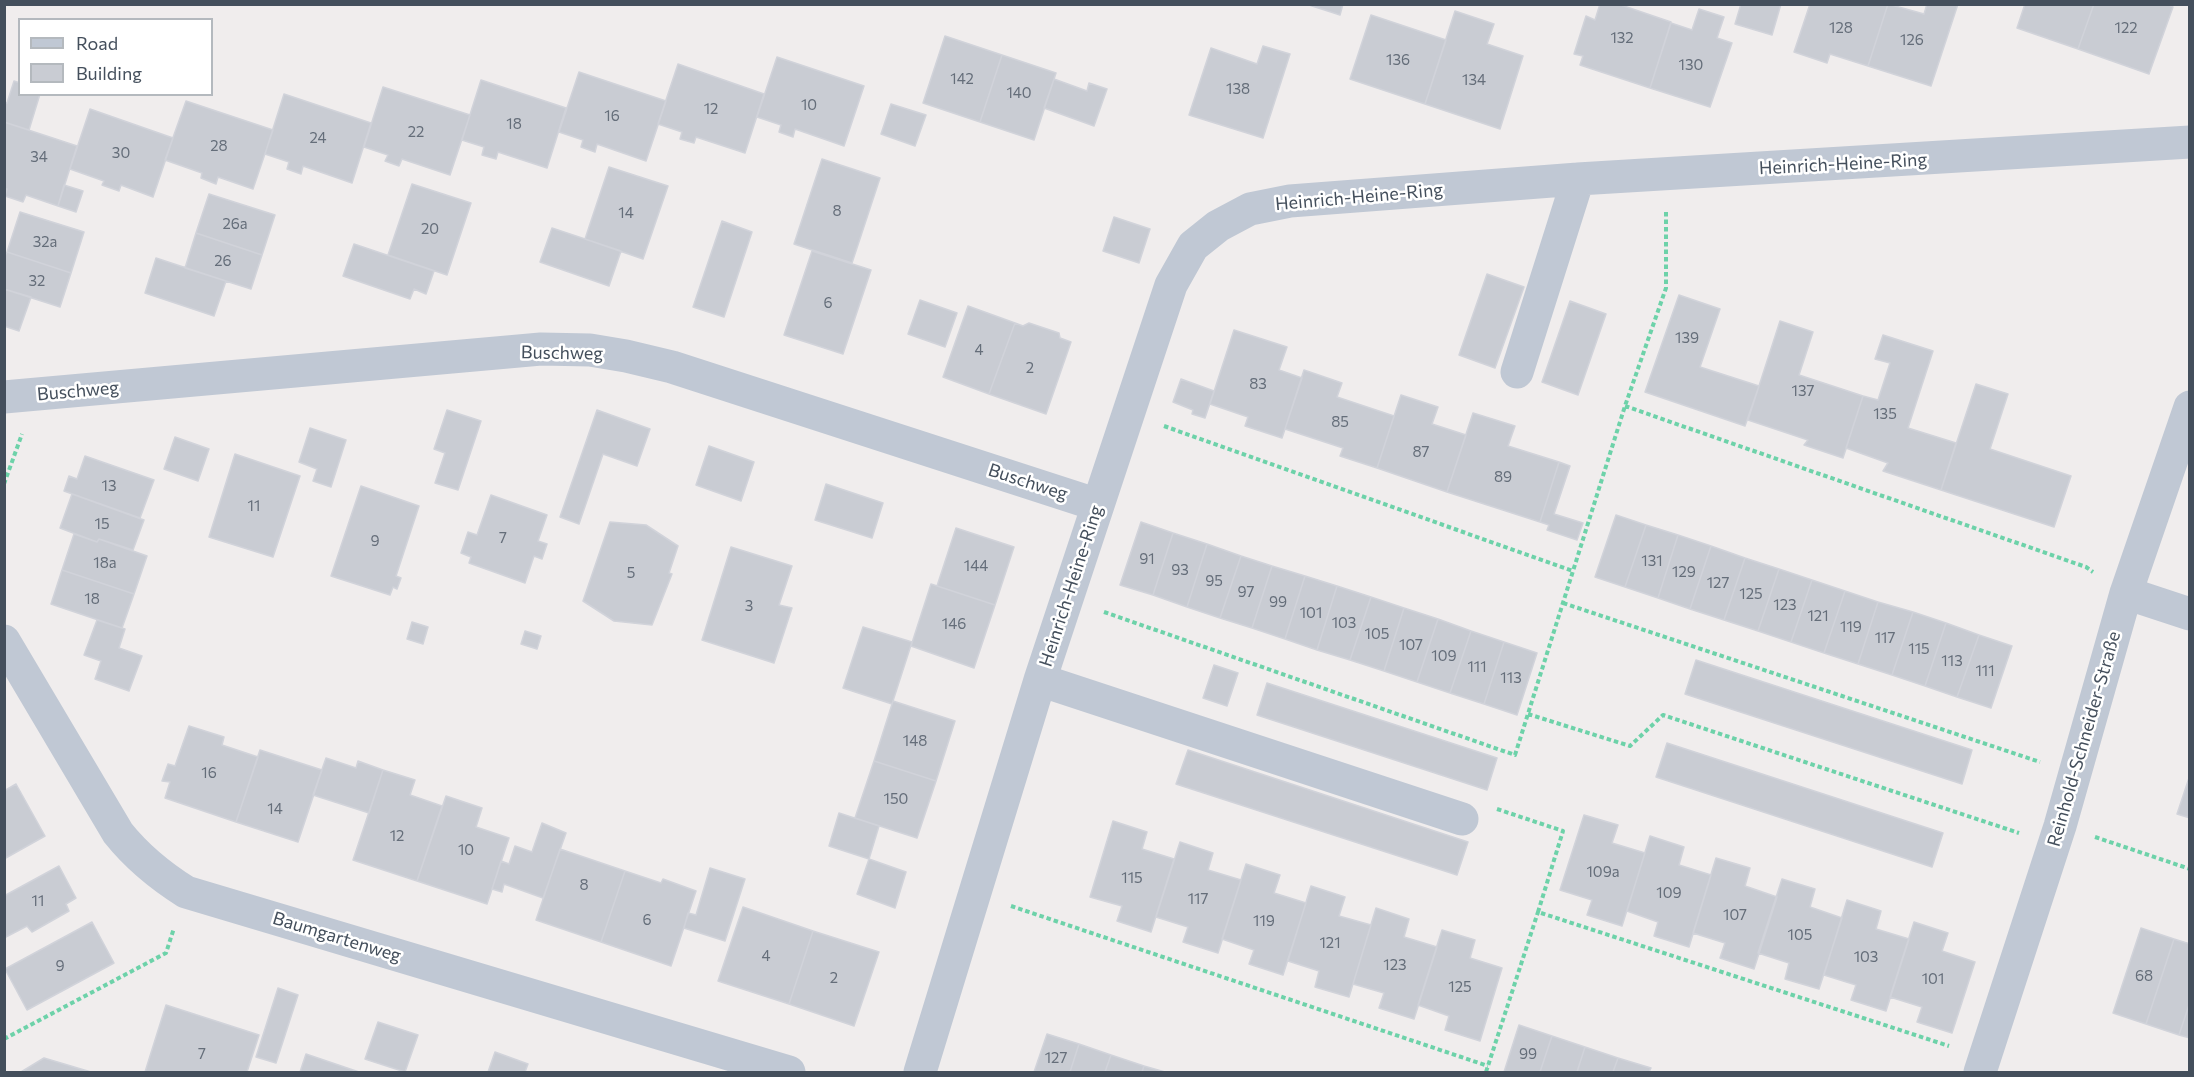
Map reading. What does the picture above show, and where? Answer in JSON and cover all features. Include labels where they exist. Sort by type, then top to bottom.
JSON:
[{"type":"street","name":"Heinrich-Heine-Ring","points":[[920,1072],[1040,680],[1171,285],[1193,246],[1218,226],[1250,209],[1290,201],[1578,178],[1665,175],[2190,142]]},
{"type":"street","points":[[1517,372],[1578,178]]},
{"type":"street","name":"Buschweg","points":[[16,396],[541,349],[590,350],[672,367],[1098,505]]},
{"type":"street","name":"Reinhold-Schneider-Straße","points":[[1980,1072],[2057,835],[2126,593],[2190,407]]},
{"type":"street","points":[[2126,593],[2190,614]]},
{"type":"street","name":"Baumgartenweg","points":[[4,641],[118,833],[133,852],[157,874],[186,892],[789,1072]]},
{"type":"street","points":[[1040,680],[1462,819]]},
{"type":"path","points":[[1111,615],[1515,755],[1625,406],[1666,288],[1665,175]]},
{"type":"path","points":[[4,484],[28,416],[16,396]]},
{"type":"path","points":[[1625,406],[2086,567],[2126,593]]},
{"type":"path","points":[[1129,414],[1574,571]]},
{"type":"path","points":[[1563,603],[2075,774]]},
{"type":"path","points":[[1528,714],[1630,746],[1663,715],[2057,835],[2190,868]]},
{"type":"path","points":[[1462,819],[1467,799],[1563,831],[1486,1072]]},
{"type":"path","points":[[4,1039],[166,953],[186,892]]},
{"type":"path","points":[[975,894],[1488,1066]]},
{"type":"path","points":[[1538,912],[1950,1047]]},
{"type":"building","points":[[1306,4],[1343,4],[1340,15]]},
{"type":"building","points":[[1600,4],[1618,4],[1671,22],[1650,88],[1580,65],[1583,56],[1574,54],[1586,16],[1595,20]]},
{"type":"building","points":[[1741,4],[1781,4],[1772,35],[1735,24]]},
{"type":"building","points":[[1810,4],[1888,4],[1868,66],[1830,54],[1827,63],[1794,52]]},
{"type":"building","points":[[1888,4],[1924,14],[1927,4],[1958,4],[1931,86],[1868,66]]},
{"type":"building","points":[[2025,4],[2094,4],[2078,49],[2017,28]]},
{"type":"building","points":[[2094,4],[2167,4],[2173,7],[2149,74],[2078,49]]},
{"type":"building","points":[[1699,9],[1724,17],[1717,38],[1732,43],[1710,107],[1650,88],[1671,23],[1692,30]]},
{"type":"building","points":[[1455,11],[1494,24],[1487,44],[1523,56],[1500,129],[1425,104]]},
{"type":"building","points":[[1371,15],[1446,40],[1425,104],[1350,79]]},
{"type":"building","points":[[945,36],[1002,55],[980,122],[923,103]]},
{"type":"building","points":[[1263,46],[1290,54],[1263,138],[1189,115],[1211,48],[1257,64]]},
{"type":"building","points":[[1002,55],[1056,73],[1034,140],[980,122]]},
{"type":"building","points":[[777,57],[864,86],[844,146],[795,129],[793,137],[779,132],[781,125],[757,117]]},
{"type":"building","points":[[678,64],[764,94],[745,153],[696,137],[694,143],[680,139],[682,132],[658,124]]},
{"type":"building","points":[[579,72],[666,101],[646,161],[597,144],[595,152],[581,147],[583,140],[559,132]]},
{"type":"building","points":[[1054,79],[1087,91],[1089,83],[1107,89],[1094,126],[1044,108]]},
{"type":"building","points":[[481,80],[566,108],[547,168],[498,152],[496,159],[482,155],[484,147],[462,140]]},
{"type":"building","points":[[14,81],[18,82],[18,96],[39,96],[29,130],[4,122],[4,102],[7,103]]},
{"type":"building","points":[[383,87],[470,115],[450,175],[402,159],[399,166],[385,161],[388,155],[364,147]]},
{"type":"building","points":[[284,94],[371,123],[352,183],[303,166],[301,174],[287,169],[289,162],[265,154]]},
{"type":"building","points":[[186,101],[273,130],[253,189],[218,177],[216,184],[201,178],[202,173],[165,160]]},
{"type":"building","points":[[891,104],[926,115],[915,146],[881,134]]},
{"type":"building","points":[[90,109],[173,138],[153,197],[121,185],[119,191],[102,185],[104,181],[70,169]]},
{"type":"building","points":[[4,122],[77,146],[58,206],[26,195],[23,202],[5,196],[7,189],[4,189]]},
{"type":"building","points":[[822,159],[880,178],[852,263],[794,244]]},
{"type":"building","points":[[609,167],[668,186],[643,259],[585,239]]},
{"type":"building","points":[[412,184],[471,203],[447,275],[388,255]]},
{"type":"building","points":[[64,185],[83,191],[76,212],[58,206]]},
{"type":"building","points":[[209,194],[275,215],[262,255],[196,233]]},
{"type":"building","points":[[20,212],[84,232],[71,273],[7,252]]},
{"type":"building","points":[[1114,217],[1150,229],[1139,263],[1103,251]]},
{"type":"building","points":[[722,221],[752,232],[724,317],[693,307]]},
{"type":"building","points":[[552,228],[621,251],[609,286],[540,262]]},
{"type":"building","points":[[196,233],[262,255],[251,289],[185,268]]},
{"type":"building","points":[[354,244],[434,271],[426,294],[414,289],[410,299],[343,276]]},
{"type":"building","points":[[812,251],[871,270],[843,354],[784,335]]},
{"type":"building","points":[[7,252],[71,273],[60,307],[4,289],[4,258]]},
{"type":"building","points":[[156,258],[226,281],[214,316],[145,293]]},
{"type":"building","points":[[1487,274],[1524,287],[1495,368],[1459,355]]},
{"type":"building","points":[[4,289],[31,297],[19,331],[4,326]]},
{"type":"building","points":[[1679,295],[1720,309],[1700,367],[1759,386],[1745,426],[1645,392]]},
{"type":"building","points":[[920,300],[957,313],[945,347],[908,334]]},
{"type":"building","points":[[1570,301],[1606,314],[1578,395],[1542,382]]},
{"type":"building","points":[[968,306],[1015,323],[989,394],[943,377]]},
{"type":"building","points":[[1780,321],[1813,332],[1799,375],[1863,396],[1843,458],[1804,445],[1808,440],[1748,420]]},
{"type":"building","points":[[1015,323],[1023,326],[1029,323],[1059,333],[1060,338],[1071,342],[1046,414],[989,394]]},
{"type":"building","points":[[1234,330],[1287,347],[1279,370],[1302,378],[1282,438],[1245,426],[1248,417],[1210,404]]},
{"type":"building","points":[[1883,335],[1933,351],[1908,428],[1956,443],[1941,490],[1883,471],[1888,463],[1846,448],[1863,396],[1878,400],[1890,363],[1875,359]]},
{"type":"building","points":[[1304,370],[1342,383],[1337,397],[1394,416],[1377,468],[1340,456],[1343,448],[1285,429]]},
{"type":"building","points":[[1181,379],[1214,391],[1205,418],[1192,414],[1193,410],[1173,402]]},
{"type":"building","points":[[1976,384],[2008,394],[1990,449],[2071,476],[2054,527],[1941,490]]},
{"type":"building","points":[[1401,395],[1438,407],[1432,424],[1466,435],[1447,492],[1377,468]]},
{"type":"building","points":[[447,410],[481,421],[458,490],[435,483],[445,453],[434,449]]},
{"type":"building","points":[[597,410],[650,429],[637,466],[603,454],[579,524],[560,517]]},
{"type":"building","points":[[1473,413],[1515,426],[1508,446],[1559,462],[1540,522],[1447,492]]},
{"type":"building","points":[[310,428],[346,440],[331,487],[313,481],[317,469],[299,462]]},
{"type":"building","points":[[175,437],[209,449],[198,481],[164,469]]},
{"type":"building","points":[[709,446],[754,462],[741,501],[696,485]]},
{"type":"building","points":[[235,454],[300,476],[273,557],[209,537]]},
{"type":"building","points":[[85,456],[154,480],[140,518],[64,491],[69,476],[77,479]]},
{"type":"building","points":[[1559,462],[1570,466],[1554,514],[1583,523],[1577,540],[1547,530],[1549,525],[1540,522]]},
{"type":"building","points":[[826,484],[883,503],[872,538],[815,520]]},
{"type":"building","points":[[361,486],[419,506],[396,576],[401,578],[397,589],[393,587],[390,595],[331,576]]},
{"type":"building","points":[[72,494],[144,520],[133,550],[99,539],[97,542],[60,528]]},
{"type":"building","points":[[491,495],[547,515],[538,541],[547,544],[542,559],[534,556],[525,583],[469,563],[471,557],[461,553],[468,532],[477,535]]},
{"type":"building","points":[[1616,515],[1646,525],[1625,587],[1595,577]]},
{"type":"building","points":[[610,522],[646,525],[678,546],[669,573],[672,574],[652,625],[614,621],[583,601]]},
{"type":"building","points":[[1141,522],[1173,533],[1153,595],[1120,585]]},
{"type":"building","points":[[1646,525],[1678,535],[1658,598],[1625,587]]},
{"type":"building","points":[[956,528],[1014,547],[995,605],[937,586]]},
{"type":"building","points":[[1173,533],[1207,544],[1187,607],[1153,595]]},
{"type":"building","points":[[74,534],[97,542],[99,539],[147,556],[134,594],[62,570]]},
{"type":"building","points":[[1678,535],[1711,546],[1690,609],[1658,598]]},
{"type":"building","points":[[1207,544],[1241,556],[1220,618],[1187,607]]},
{"type":"building","points":[[1711,546],[1745,558],[1724,620],[1690,609]]},
{"type":"building","points":[[731,547],[792,566],[779,605],[792,608],[774,663],[702,640]]},
{"type":"building","points":[[1241,556],[1272,566],[1252,628],[1220,618]]},
{"type":"building","points":[[1745,558],[1779,569],[1758,631],[1724,620]]},
{"type":"building","points":[[1272,566],[1305,576],[1285,639],[1252,628]]},
{"type":"building","points":[[1779,569],[1812,580],[1791,642],[1758,631]]},
{"type":"building","points":[[62,570],[134,594],[122,628],[51,604]]},
{"type":"building","points":[[1305,576],[1337,586],[1317,650],[1285,639]]},
{"type":"building","points":[[1812,580],[1845,591],[1824,653],[1791,642]]},
{"type":"building","points":[[931,584],[995,605],[974,668],[911,646]]},
{"type":"building","points":[[1337,586],[1371,597],[1350,660],[1317,650]]},
{"type":"building","points":[[1845,591],[1878,602],[1858,664],[1824,653]]},
{"type":"building","points":[[1371,597],[1404,608],[1384,671],[1350,660]]},
{"type":"building","points":[[1878,602],[1913,612],[1892,675],[1858,664]]},
{"type":"building","points":[[1404,608],[1438,619],[1417,682],[1384,671]]},
{"type":"building","points":[[1913,612],[1946,623],[1925,686],[1892,675]]},
{"type":"building","points":[[1438,619],[1471,631],[1450,693],[1417,682]]},
{"type":"building","points":[[97,620],[125,629],[119,648],[142,656],[129,691],[95,679],[101,661],[84,655]]},
{"type":"building","points":[[412,622],[428,627],[423,644],[407,639]]},
{"type":"building","points":[[1946,623],[1979,635],[1957,697],[1925,686]]},
{"type":"building","points":[[863,627],[912,642],[892,704],[843,688]]},
{"type":"building","points":[[525,631],[541,636],[537,649],[521,644]]},
{"type":"building","points":[[1471,631],[1504,642],[1484,704],[1450,693]]},
{"type":"building","points":[[1979,635],[2012,646],[1991,708],[1957,697]]},
{"type":"building","points":[[1504,642],[1537,653],[1517,715],[1484,704]]},
{"type":"building","points":[[1696,660],[1972,750],[1962,784],[1685,694]]},
{"type":"building","points":[[1214,665],[1238,673],[1227,706],[1203,698]]},
{"type":"building","points":[[1267,683],[1497,758],[1487,790],[1257,715]]},
{"type":"building","points":[[893,701],[955,721],[936,781],[874,761]]},
{"type":"building","points":[[189,726],[224,737],[222,745],[258,757],[236,822],[165,798],[170,782],[162,781],[168,764],[175,766]]},
{"type":"building","points":[[1667,743],[1943,833],[1932,867],[1656,777]]},
{"type":"building","points":[[260,750],[322,770],[298,842],[236,822]]},
{"type":"building","points":[[1188,750],[1468,842],[1457,875],[1176,784]]},
{"type":"building","points":[[326,758],[356,768],[358,761],[383,770],[369,813],[313,795]]},
{"type":"building","points":[[874,761],[936,781],[917,838],[855,818]]},
{"type":"building","points":[[383,770],[415,780],[410,795],[442,806],[417,881],[353,860]]},
{"type":"building","points":[[2190,775],[2190,818],[2177,814]]},
{"type":"building","points":[[16,784],[45,836],[4,859],[4,791]]},
{"type":"building","points":[[446,796],[482,808],[476,827],[509,838],[487,904],[417,881]]},
{"type":"building","points":[[839,813],[879,826],[869,859],[829,846]]},
{"type":"building","points":[[1584,815],[1618,825],[1612,843],[1645,853],[1622,926],[1587,915],[1592,900],[1560,890]]},
{"type":"building","points":[[1113,821],[1147,832],[1142,849],[1174,859],[1151,932],[1117,921],[1122,906],[1090,897]]},
{"type":"building","points":[[542,823],[566,833],[543,898],[504,884],[502,892],[492,889],[501,861],[509,864],[515,846],[532,852]]},
{"type":"building","points":[[1650,836],[1684,847],[1679,865],[1711,875],[1689,947],[1654,936],[1658,922],[1627,911]]},
{"type":"building","points":[[1180,842],[1213,853],[1208,870],[1241,880],[1218,953],[1183,942],[1188,927],[1156,917]]},
{"type":"building","points":[[560,849],[625,871],[601,942],[536,920]]},
{"type":"building","points":[[1716,858],[1750,868],[1745,886],[1777,897],[1754,969],[1720,958],[1725,943],[1693,933]]},
{"type":"building","points":[[869,859],[906,872],[895,908],[857,894]]},
{"type":"building","points":[[1246,864],[1280,875],[1274,893],[1306,903],[1283,975],[1249,964],[1254,950],[1222,939]]},
{"type":"building","points":[[59,866],[76,898],[66,904],[69,911],[32,932],[27,926],[4,938],[4,896]]},
{"type":"building","points":[[710,868],[745,879],[725,941],[684,928],[688,913],[696,915]]},
{"type":"building","points":[[625,871],[661,883],[663,879],[696,891],[671,966],[601,942]]},
{"type":"building","points":[[1782,879],[1815,889],[1810,907],[1842,918],[1819,989],[1785,979],[1789,963],[1758,953]]},
{"type":"building","points":[[1311,886],[1345,897],[1339,916],[1371,925],[1349,997],[1315,987],[1319,971],[1288,961]]},
{"type":"building","points":[[1847,900],[1881,911],[1876,929],[1909,939],[1886,1011],[1851,1000],[1856,985],[1824,975]]},
{"type":"building","points":[[743,907],[813,931],[789,1004],[718,981]]},
{"type":"building","points":[[1376,908],[1409,919],[1404,937],[1437,947],[1414,1019],[1379,1008],[1384,993],[1353,984]]},
{"type":"building","points":[[92,922],[114,963],[27,1010],[5,969]]},
{"type":"building","points":[[1914,922],[1948,933],[1942,951],[1975,962],[1952,1033],[1917,1022],[1922,1007],[1890,997]]},
{"type":"building","points":[[2141,928],[2174,939],[2146,1024],[2113,1013]]},
{"type":"building","points":[[1442,930],[1475,940],[1470,958],[1502,968],[1480,1041],[1445,1030],[1449,1016],[1418,1005]]},
{"type":"building","points":[[813,931],[879,952],[854,1026],[789,1004]]},
{"type":"building","points":[[2174,939],[2190,944],[2190,1002],[2179,1035],[2146,1024]]},
{"type":"building","points":[[278,988],[298,995],[276,1063],[256,1057]]},
{"type":"building","points":[[2190,1002],[2190,1038],[2179,1035]]},
{"type":"building","points":[[166,1005],[259,1035],[247,1072],[145,1072]]},
{"type":"building","points":[[378,1022],[418,1035],[405,1072],[365,1059]]},
{"type":"building","points":[[1519,1025],[1552,1036],[1540,1072],[1504,1072]]},
{"type":"building","points":[[1047,1034],[1079,1044],[1070,1072],[1034,1072]]},
{"type":"building","points":[[1552,1036],[1585,1047],[1577,1072],[1540,1072]]},
{"type":"building","points":[[1079,1044],[1111,1055],[1105,1072],[1070,1072]]},
{"type":"building","points":[[1585,1047],[1618,1058],[1613,1072],[1577,1072]]},
{"type":"building","points":[[495,1052],[528,1064],[525,1072],[488,1072]]},
{"type":"building","points":[[306,1054],[359,1072],[300,1072]]},
{"type":"building","points":[[1111,1055],[1144,1066],[1142,1072],[1105,1072]]},
{"type":"building","points":[[44,1058],[91,1072],[21,1072]]},
{"type":"building","points":[[1618,1058],[1651,1068],[1649,1072],[1613,1072]]},
{"type":"building","points":[[1144,1066],[1165,1072],[1142,1072]]}]
